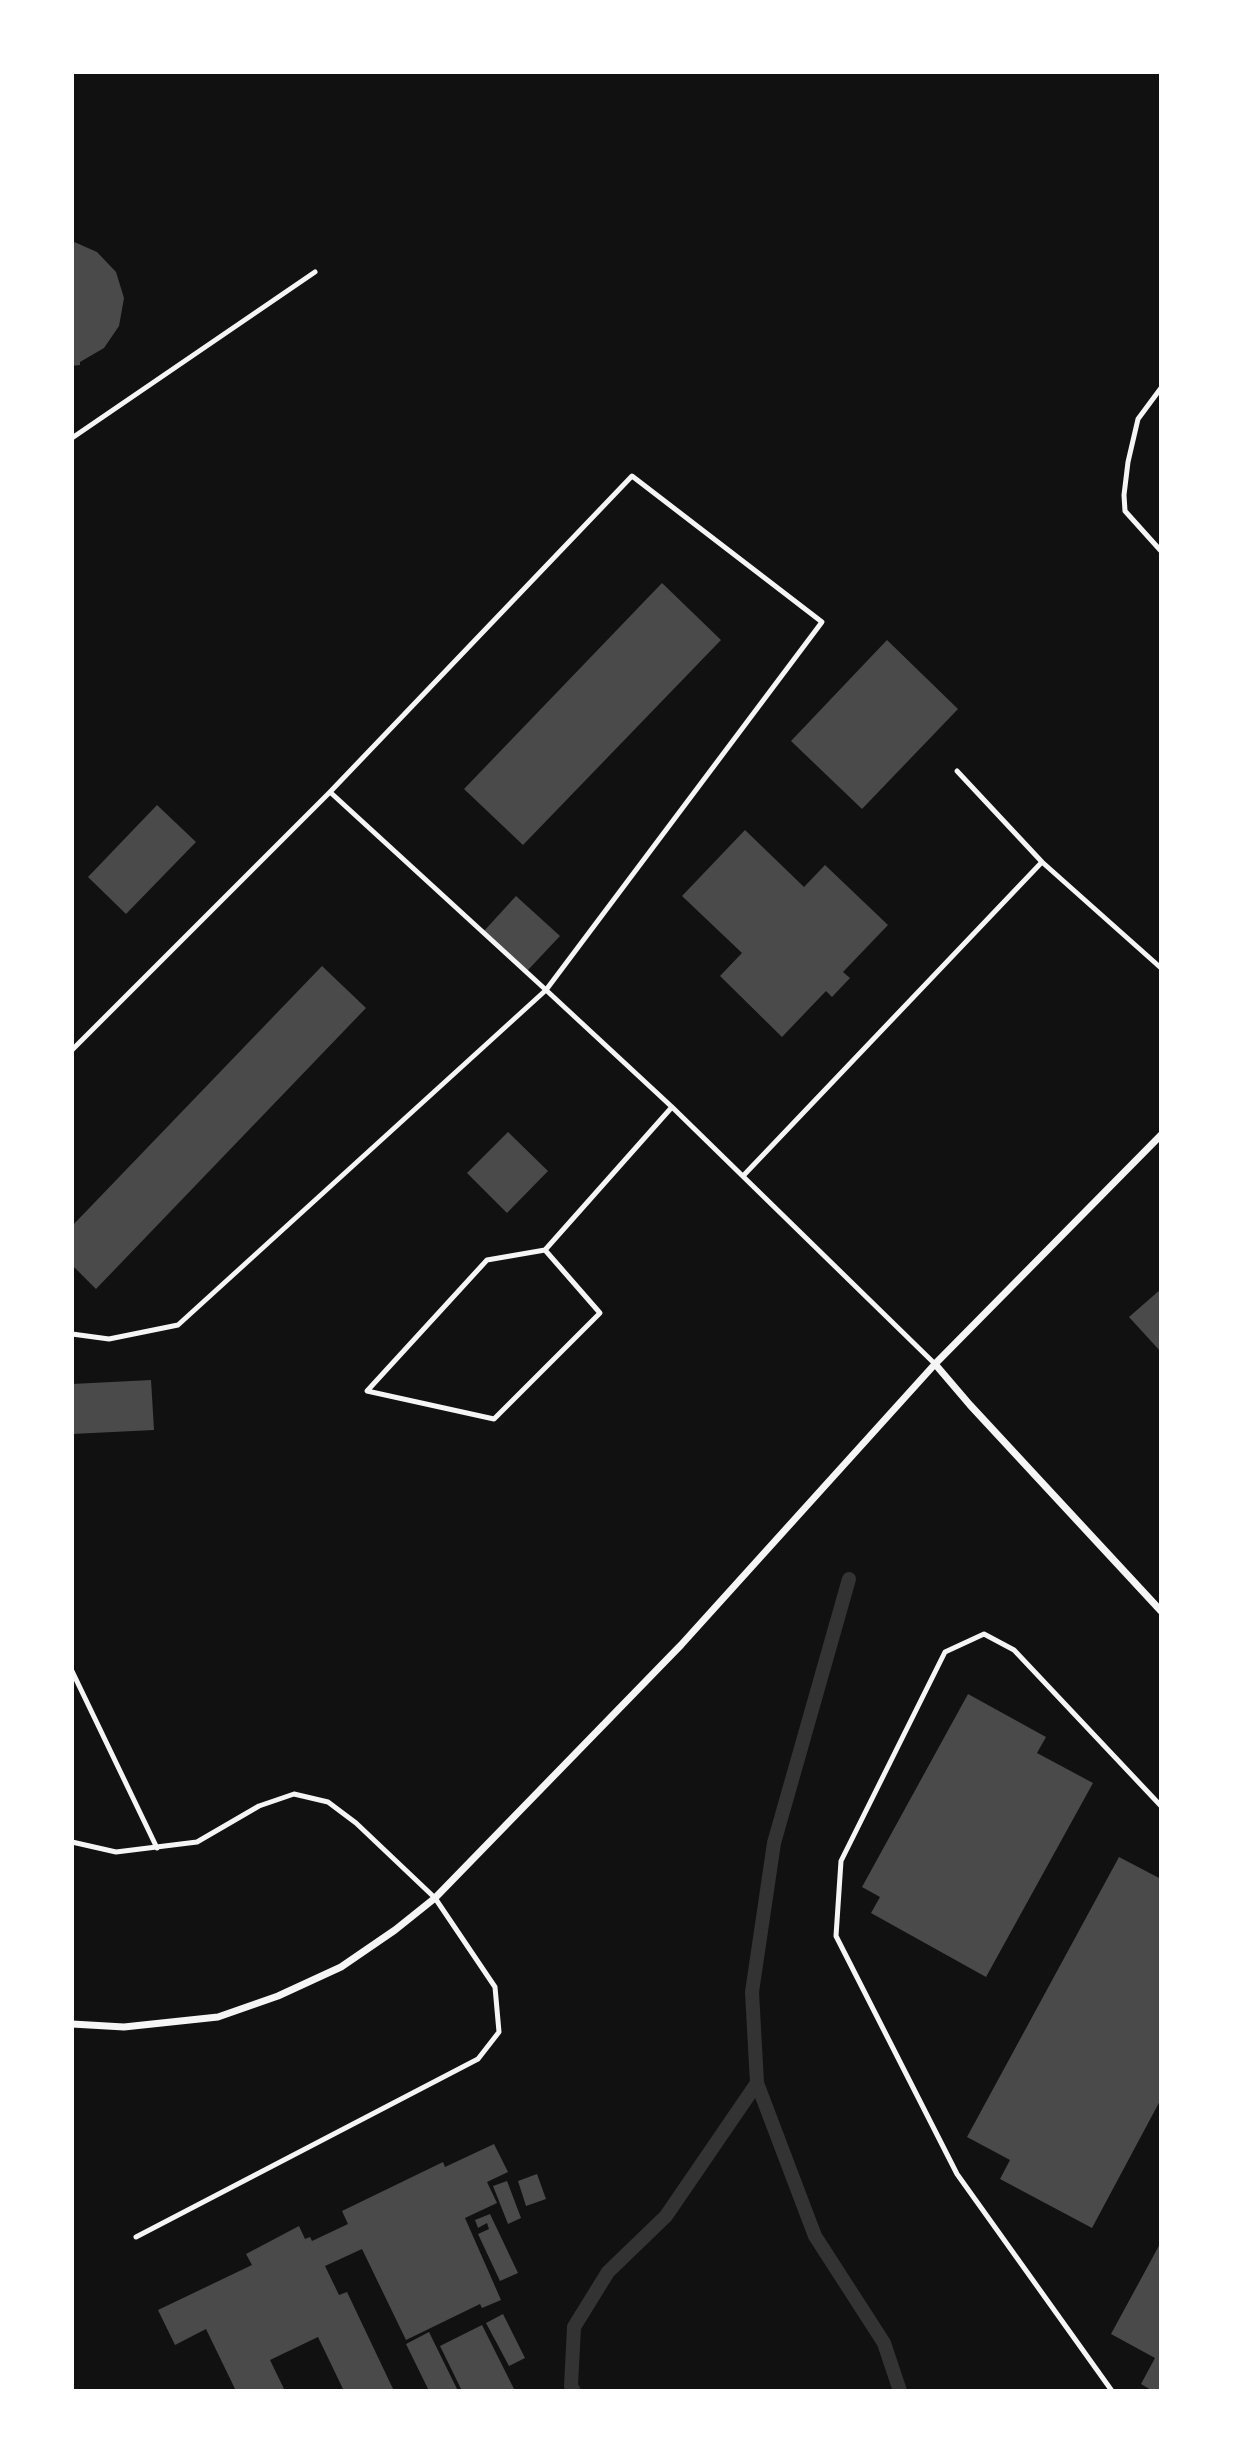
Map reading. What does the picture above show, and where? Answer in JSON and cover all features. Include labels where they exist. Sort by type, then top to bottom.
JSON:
[{"type":"street","points":[[72,2024],[124,2027],[218,2017],[278,1996],[341,1966],[395,1930],[435,1898],[681,1645],[936,1364],[1161,1135]]},
{"type":"street","points":[[936,1364],[970,1405],[1161,1611]]},
{"type":"lane","points":[[72,438],[314,272]]},
{"type":"lane","points":[[1161,387],[1138,419],[1126,472],[1124,495],[1125,511],[1161,551]]},
{"type":"lane","points":[[72,1050],[330,792],[632,476],[822,622],[546,990],[178,1325],[109,1339],[72,1334]]},
{"type":"lane","points":[[957,771],[1042,862],[1161,968]]},
{"type":"lane","points":[[330,792],[672,1108],[936,1364]]},
{"type":"lane","points":[[743,1176],[1042,862]]},
{"type":"lane","points":[[545,1250],[600,1313],[494,1419],[367,1391],[487,1260],[545,1250],[672,1108]]},
{"type":"lane","points":[[1112,2391],[957,2174],[836,1936],[841,1861],[945,1652],[984,1634],[1014,1650],[1161,1806]]},
{"type":"lane","points":[[72,1671],[157,1848]]},
{"type":"lane","points":[[72,1842],[116,1852],[197,1842],[259,1806],[294,1794],[328,1802],[356,1823],[435,1898],[495,1987],[499,2032],[478,2059],[136,2237]]},
{"type":"building","points":[[72,241],[97,252],[116,272],[124,298],[119,326],[104,348],[80,362],[80,365],[72,366]]},
{"type":"building","points":[[662,583],[721,640],[523,845],[464,789]]},
{"type":"building","points":[[887,640],[958,709],[862,809],[791,741]]},
{"type":"building","points":[[157,805],[196,842],[126,914],[88,877]]},
{"type":"building","points":[[745,830],[804,887],[825,865],[888,925],[843,972],[850,978],[832,997],[826,991],[782,1037],[720,976],[742,953],[682,896]]},
{"type":"building","points":[[516,896],[560,936],[527,971],[484,931]]},
{"type":"building","points":[[322,966],[366,1008],[96,1289],[72,1265],[72,1226]]},
{"type":"building","points":[[508,1132],[548,1171],[507,1213],[467,1173]]},
{"type":"building","points":[[1161,1289],[1161,1352],[1129,1317]]},
{"type":"building","points":[[151,1380],[154,1430],[72,1434],[72,1384]]},
{"type":"building","points":[[968,1694],[1046,1737],[1037,1753],[1093,1783],[986,1977],[871,1913],[880,1897],[862,1887]]},
{"type":"building","points":[[1119,1857],[1161,1879],[1161,2099],[1092,2228],[1000,2179],[1010,2160],[967,2137]]},
{"type":"building","points":[[494,2144],[508,2172],[487,2182],[497,2203],[465,2218],[501,2300],[482,2308],[480,2304],[406,2340],[362,2249],[325,2266],[339,2295],[347,2292],[394,2391],[344,2391],[318,2337],[270,2360],[285,2391],[236,2391],[206,2329],[175,2345],[158,2310],[252,2265],[246,2254],[299,2226],[305,2239],[310,2237],[312,2241],[348,2224],[342,2211],[443,2162],[445,2167]]},
{"type":"building","points":[[537,2174],[546,2199],[526,2206],[518,2181]]},
{"type":"building","points":[[507,2181],[521,2218],[508,2224],[493,2186]]},
{"type":"building","points":[[490,2214],[518,2273],[500,2281],[478,2234],[489,2229],[487,2223],[478,2228],[475,2220]]},
{"type":"building","points":[[1161,2242],[1161,2391],[1153,2391],[1141,2384],[1155,2358],[1111,2334]]},
{"type":"building","points":[[503,2314],[525,2358],[509,2366],[486,2323]]},
{"type":"building","points":[[482,2325],[515,2391],[462,2391],[440,2346]]},
{"type":"building","points":[[429,2332],[458,2391],[429,2391],[406,2344]]},
{"type":"waterway","points":[[849,1579],[774,1843],[752,1992],[757,2083],[815,2236],[884,2343],[900,2391]]},
{"type":"waterway","points":[[574,2391],[571,2386],[574,2327],[608,2272],[666,2216],[757,2083]]}]
